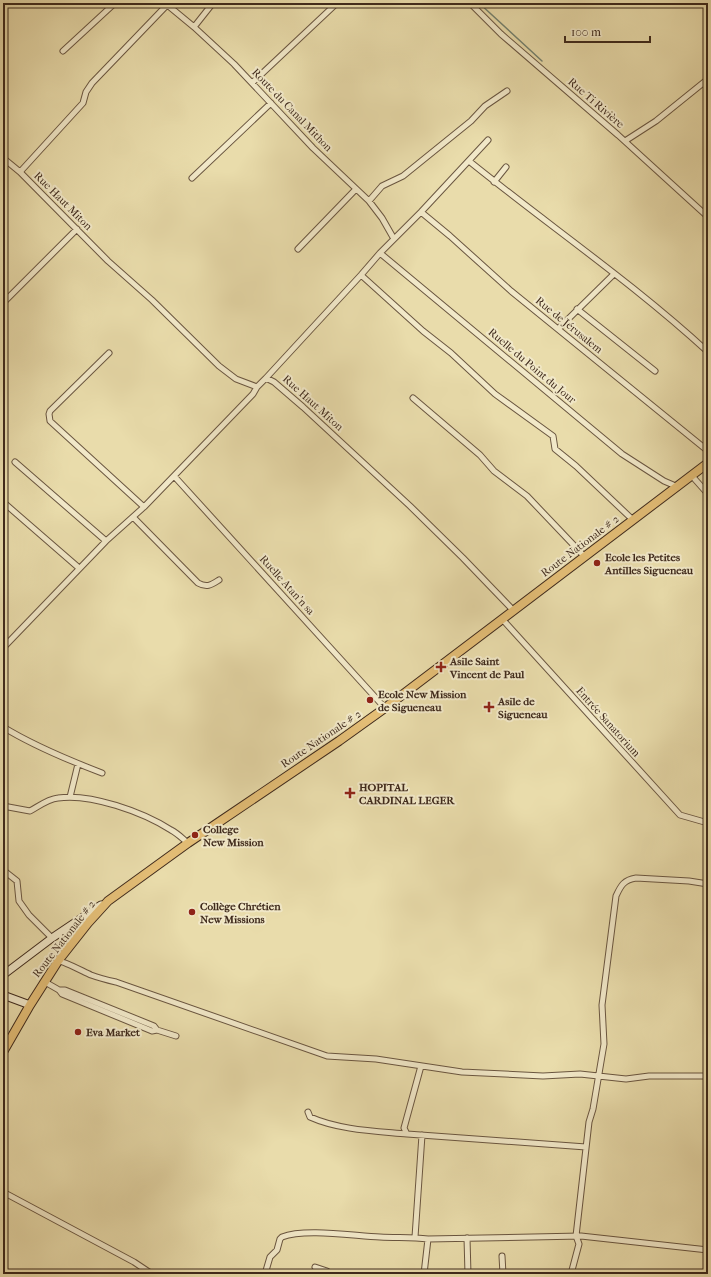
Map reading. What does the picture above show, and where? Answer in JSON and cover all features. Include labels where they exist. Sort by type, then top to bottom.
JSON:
[{"type":"main road","name":"Route Nationale # 2","points":[[3,1052],[30,1005],[58,961],[88,922],[108,901],[188,843],[339,741],[385,708],[708,463]]},
{"type":"main road","points":[[3,974],[52,938],[108,901]]},
{"type":"main road","points":[[3,995],[30,1005]]},
{"type":"street","points":[[63,51],[115,3]]},
{"type":"street","points":[[194,27],[212,3]]},
{"type":"street","points":[[252,83],[337,3]]},
{"type":"street","name":"Rue Ti Rivière","points":[[470,3],[502,34],[708,217]]},
{"type":"street","points":[[20,172],[83,103],[86,92],[92,82],[166,4]]},
{"type":"street","name":"Route du Canal Mithon","points":[[166,4],[194,27],[234,64],[313,148],[369,201],[382,218],[394,239]]},
{"type":"street","points":[[624,141],[656,121],[708,79]]},
{"type":"street","points":[[369,201],[382,186],[403,176],[471,121],[485,106],[507,91]]},
{"type":"street","points":[[192,178],[271,103]]},
{"type":"street","points":[[266,378],[380,253],[421,212],[488,140]]},
{"type":"street","name":"Rue Haut Miton","points":[[3,158],[20,172],[108,261],[152,300],[219,366],[236,380],[257,388],[266,378],[274,382],[304,407],[410,506],[514,611]]},
{"type":"street","points":[[469,161],[614,274],[690,335],[708,352]]},
{"type":"street","points":[[494,182],[506,167]]},
{"type":"street","points":[[298,249],[356,189]]},
{"type":"street","name":"Rue de Jérusalem","points":[[421,212],[511,291],[708,451]]},
{"type":"street","points":[[3,303],[77,229]]},
{"type":"street","name":"Ruelle du Point du Jour","points":[[380,253],[622,454],[664,481],[678,487]]},
{"type":"street","points":[[558,329],[614,274]]},
{"type":"street","points":[[361,275],[423,331],[451,353],[495,394],[553,436],[555,449],[576,466],[633,520]]},
{"type":"street","points":[[578,309],[655,371]]},
{"type":"street","points":[[108,353],[50,411],[49,418],[50,421],[144,507]]},
{"type":"street","points":[[3,648],[106,541],[144,507],[253,394],[257,388]]},
{"type":"street","points":[[412,398],[480,455],[494,471],[527,496],[585,557]]},
{"type":"street","points":[[15,462],[106,541]]},
{"type":"street","name":"Ruelle Atan'n sa","points":[[174,476],[385,708]]},
{"type":"street","points":[[692,476],[708,494]]},
{"type":"street","points":[[4,505],[79,568]]},
{"type":"street","points":[[133,516],[202,586],[211,586],[219,580]]},
{"type":"street","name":"Entrée Sanatorium","points":[[502,620],[680,815],[708,823]]},
{"type":"street","points":[[3,727],[21,738],[78,764],[102,773]]},
{"type":"street","points":[[70,797],[78,764]]},
{"type":"street","points":[[3,806],[30,811],[57,798],[70,797],[96,800],[135,812],[170,829],[188,843]]},
{"type":"street","points":[[3,870],[17,881],[19,901],[29,915],[52,938]]},
{"type":"street","points":[[571,1274],[579,1244],[576,1236],[589,1122],[593,1109],[604,1044],[602,1005],[616,896],[623,883],[636,878],[689,881],[708,884]]},
{"type":"street","points":[[58,961],[62,961],[71,967],[100,978],[116,982],[327,1056],[376,1059],[462,1072],[543,1076],[580,1074],[626,1079],[649,1076],[708,1076]]},
{"type":"street","points":[[45,982],[59,990],[65,990],[154,1026],[157,1030],[176,1036]]},
{"type":"street","points":[[407,1134],[404,1128],[421,1066]]},
{"type":"street","points":[[308,1112],[310,1117],[326,1123],[356,1129],[586,1147]]},
{"type":"street","points":[[415,1237],[422,1135]]},
{"type":"street","points":[[3,1192],[127,1258],[152,1274]]},
{"type":"street","points":[[265,1274],[270,1257],[278,1247],[280,1239],[286,1235],[304,1234],[333,1234],[391,1238],[415,1237],[428,1239],[576,1236],[708,1250]]},
{"type":"street","points":[[467,1238],[468,1274]]},
{"type":"street","points":[[424,1274],[428,1239]]},
{"type":"street","points":[[502,1256],[503,1274]]},
{"type":"street","points":[[315,1267],[327,1271],[330,1274]]},
{"type":"waterway","points":[[479,3],[542,61]]},
{"type":"place","name":"Ecole les Petites Antilles Sigueneau","points":[[597,563]]},
{"type":"place","name":"Asile Saint Vincent de Paul","points":[[441,667]]},
{"type":"place","name":"Ecole New Mission de Sigueneau","points":[[370,700]]},
{"type":"place","name":"Asile de Sigueneau","points":[[489,707]]},
{"type":"place","name":"HOPITAL CARDINAL LEGER","points":[[350,793]]},
{"type":"place","name":"College New Mission","points":[[195,835]]},
{"type":"place","name":"Collège Chrétien New Missions","points":[[192,912]]},
{"type":"place","name":"Eva Market","points":[[78,1032]]}]
